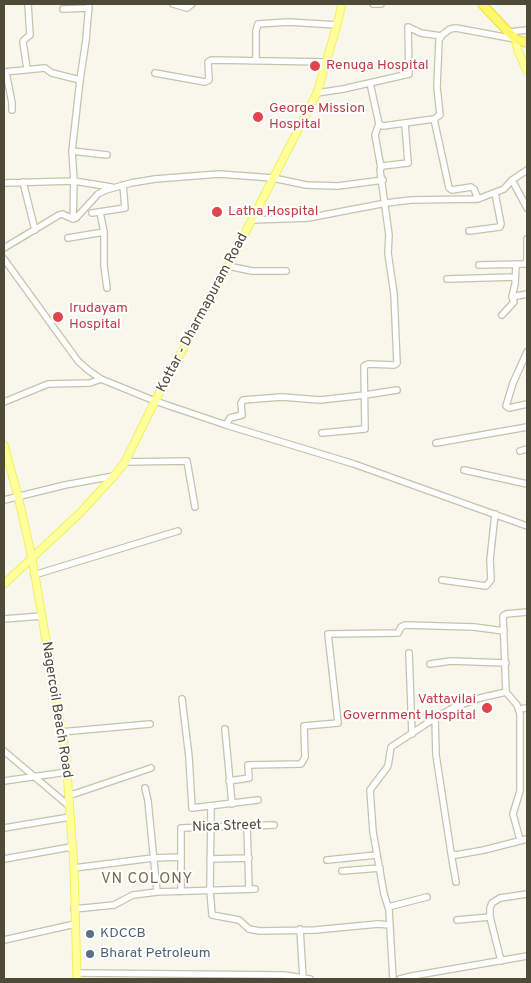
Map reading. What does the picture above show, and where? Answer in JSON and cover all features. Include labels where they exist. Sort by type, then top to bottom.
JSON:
[{"type":"highway","points":[[482,4],[515,39],[527,43]]},
{"type":"main road","name":"Kottar - Dharmapuram Road","points":[[4,584],[80,513],[125,462],[155,401],[228,266],[317,93],[342,4]]},
{"type":"main road","points":[[515,39],[527,71]]},
{"type":"main road","name":"Nagercoil Beach Road","points":[[4,445],[32,558],[62,732],[74,868],[77,976]]},
{"type":"street","points":[[28,4],[30,35],[23,42],[28,69]]},
{"type":"street","points":[[173,4],[186,8],[192,4]]},
{"type":"street","points":[[374,4],[380,4]]},
{"type":"street","points":[[63,9],[89,6],[72,151],[74,181],[73,219]]},
{"type":"street","points":[[256,61],[256,31],[258,24],[288,22],[337,25]]},
{"type":"street","points":[[317,93],[409,74],[408,27],[422,33],[441,36]]},
{"type":"street","points":[[379,124],[384,126],[404,124],[434,119],[440,115],[437,87],[439,40],[450,29],[480,31],[515,39]]},
{"type":"street","points":[[509,32],[527,30]]},
{"type":"street","points":[[155,73],[207,82],[209,80],[208,62],[211,60],[326,62]]},
{"type":"street","points":[[12,110],[5,72],[45,68],[52,73],[80,80]]},
{"type":"street","points":[[322,433],[365,429],[364,366],[368,364],[394,365],[397,362],[394,294],[388,253],[389,235],[386,203],[375,135],[379,124],[370,83]]},
{"type":"street","points":[[434,119],[449,188],[452,190],[472,187],[478,199]]},
{"type":"street","points":[[381,168],[408,163],[404,124]]},
{"type":"street","points":[[72,151],[107,155]]},
{"type":"street","points":[[252,220],[308,218],[411,200],[478,199],[504,188],[527,170]]},
{"type":"street","points":[[73,219],[98,194],[123,184],[155,179],[219,174],[273,178],[306,185],[338,186],[383,180]]},
{"type":"street","points":[[512,180],[527,208]]},
{"type":"street","points":[[4,183],[74,181],[113,188]]},
{"type":"street","points":[[23,182],[35,230]]},
{"type":"street","points":[[92,213],[123,210],[126,208],[123,184]]},
{"type":"street","points":[[469,232],[500,227],[495,193]]},
{"type":"street","points":[[100,212],[104,232],[104,266],[107,288]]},
{"type":"street","points":[[4,248],[62,214],[73,219]]},
{"type":"street","points":[[68,238],[104,232]]},
{"type":"street","points":[[479,265],[525,264],[527,261],[527,239]]},
{"type":"street","points":[[4,259],[78,361],[88,370],[114,386],[226,425],[354,464],[527,526]]},
{"type":"street","points":[[502,314],[514,302],[512,297],[516,264]]},
{"type":"street","points":[[228,266],[252,271],[286,271]]},
{"type":"street","points":[[447,279],[515,277]]},
{"type":"street","points":[[512,297],[527,294]]},
{"type":"street","points":[[527,352],[513,383],[506,405],[509,408],[527,404]]},
{"type":"street","points":[[4,402],[48,384],[90,383],[101,379]]},
{"type":"street","points":[[226,425],[230,418],[241,416],[241,403],[243,400],[282,397],[320,400],[397,390]]},
{"type":"street","points":[[436,443],[527,427]]},
{"type":"street","points":[[520,451],[527,449]]},
{"type":"street","points":[[125,462],[187,461],[195,507]]},
{"type":"street","points":[[464,470],[527,484]]},
{"type":"street","points":[[4,500],[65,485],[114,476]]},
{"type":"street","points":[[442,580],[486,586],[491,580],[490,560],[495,514]]},
{"type":"street","points":[[34,575],[178,530]]},
{"type":"street","points":[[520,840],[513,814],[520,791],[519,709],[506,692],[504,614],[527,612]]},
{"type":"street","points":[[4,619],[42,616]]},
{"type":"street","points":[[229,781],[249,778],[248,765],[301,764],[305,757],[304,726],[338,723],[328,634],[398,633],[401,627],[405,625],[474,627],[504,631]]},
{"type":"street","points":[[409,653],[412,734]]},
{"type":"street","points":[[430,664],[451,661],[506,663]]},
{"type":"street","points":[[393,979],[388,907],[373,832],[370,790],[388,766],[391,747],[455,707],[480,698],[506,692]]},
{"type":"street","points":[[182,699],[189,757],[192,808],[258,800]]},
{"type":"street","points":[[519,709],[527,708]]},
{"type":"street","points":[[435,718],[436,755],[456,882]]},
{"type":"street","points":[[62,732],[150,724]]},
{"type":"street","points":[[225,729],[232,804]]},
{"type":"street","points":[[4,751],[69,806]]},
{"type":"street","points":[[68,796],[151,768]]},
{"type":"street","points":[[4,781],[67,772]]},
{"type":"street","points":[[145,788],[157,892]]},
{"type":"street","points":[[211,807],[210,890],[211,911],[215,916],[239,920],[253,930],[315,930],[378,924],[390,925]]},
{"type":"street","points":[[4,828],[70,817]]},
{"type":"street","name":"Nica Street","points":[[180,857],[180,828],[274,825]]},
{"type":"street","points":[[74,910],[114,905],[133,895],[157,892],[252,889],[247,827]]},
{"type":"street","points":[[451,853],[456,855],[484,850],[527,838]]},
{"type":"street","points":[[4,859],[71,847]]},
{"type":"street","points":[[327,860],[377,855]]},
{"type":"street","points":[[74,868],[153,858],[180,857],[181,890]]},
{"type":"street","points":[[210,859],[249,858]]},
{"type":"street","points":[[342,871],[380,868]]},
{"type":"street","points":[[501,961],[490,917],[490,908],[494,900],[527,894]]},
{"type":"street","points":[[388,907],[427,897]]},
{"type":"street","points":[[457,920],[490,917]]},
{"type":"street","points":[[4,940],[75,924]]},
{"type":"street","points":[[300,929],[303,978]]},
{"type":"street","points":[[400,979],[527,956]]},
{"type":"street","points":[[77,976],[292,977],[310,979]]},
{"type":"place","name":"Renuga Hospital","points":[[315,66]]},
{"type":"place","name":"George Mission Hospital","points":[[258,117]]},
{"type":"place","name":"Latha Hospital","points":[[217,212]]},
{"type":"place","name":"Irudayam Hospital","points":[[58,317]]},
{"type":"place","name":"Vattavilai Government Hospital","points":[[487,708]]},
{"type":"place","name":"KDCCB","points":[[90,934]]},
{"type":"place","name":"Bharat Petroleum","points":[[90,954]]},
{"type":"district","name":"VN COLONY","points":[[147,880]]}]
